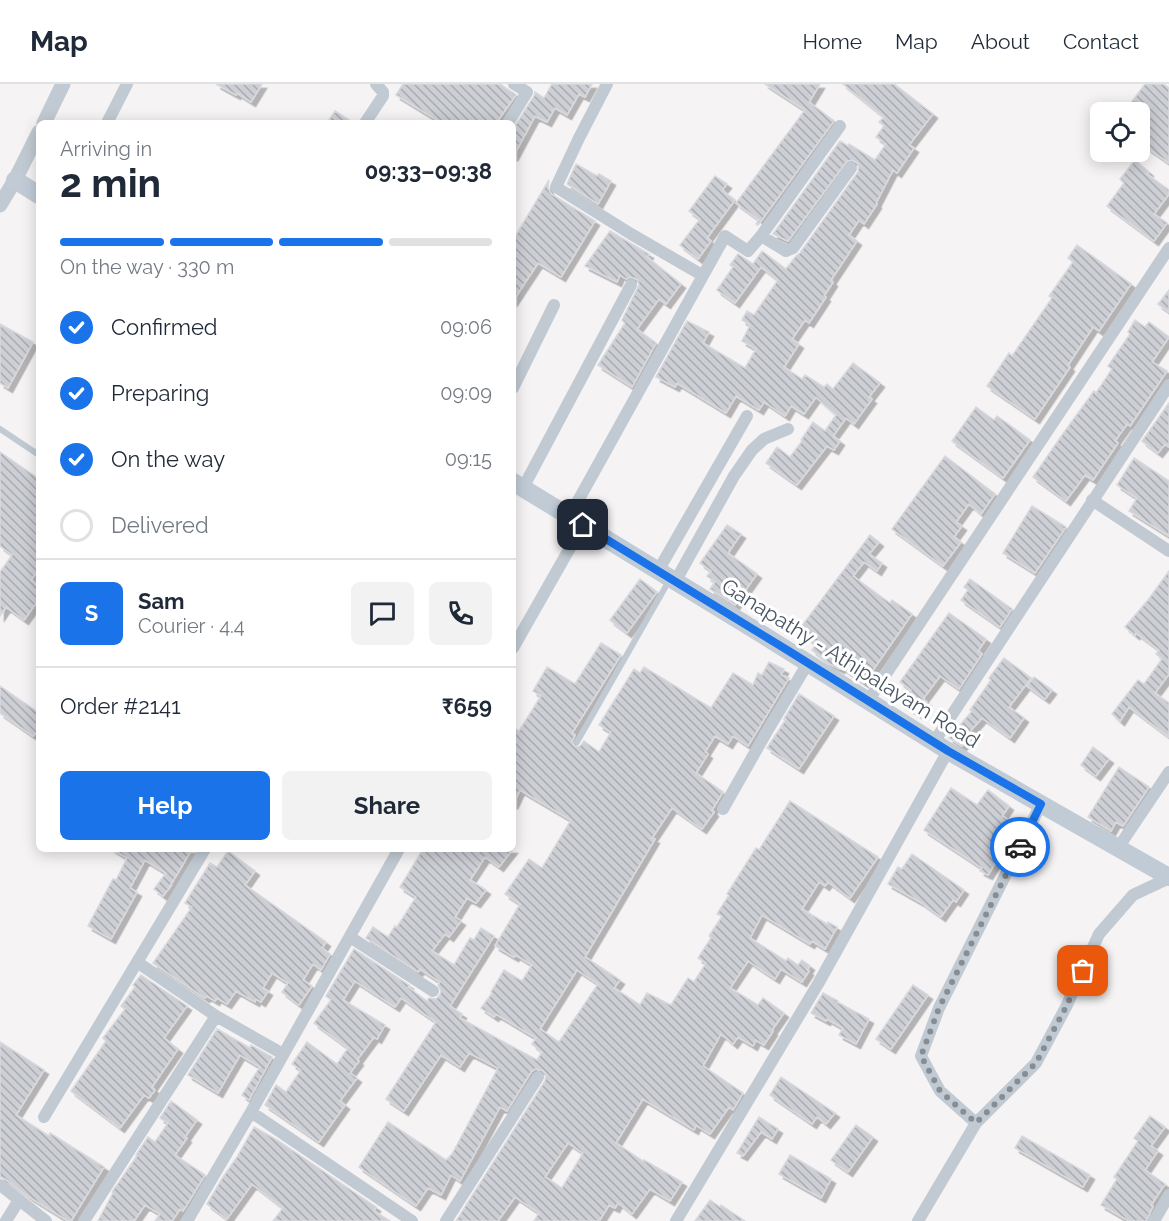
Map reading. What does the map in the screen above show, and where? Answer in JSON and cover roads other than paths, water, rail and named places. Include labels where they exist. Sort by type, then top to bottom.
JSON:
[{"type":"main road","points":[[15,180],[36,193]]},
{"type":"main road","name":"Ganapathy - Athipalayam Road","points":[[518,485],[941,747],[1118,848],[1168,873]]},
{"type":"street","points":[[45,120],[63,84]]},
{"type":"street","points":[[109,120],[127,84]]},
{"type":"street","points":[[367,120],[383,96],[383,92],[376,84]]},
{"type":"street","points":[[510,120],[527,92],[514,84]]},
{"type":"street","points":[[607,84],[556,187],[702,275]]},
{"type":"street","points":[[516,642],[702,275],[725,236],[748,250],[761,236],[840,126]]},
{"type":"street","points":[[0,205],[36,138]]},
{"type":"street","points":[[761,236],[786,251],[794,248],[851,168]]},
{"type":"street","points":[[868,701],[1169,248]]},
{"type":"street","points":[[518,485],[631,285]]},
{"type":"street","points":[[516,382],[554,305]]},
{"type":"street","points":[[676,1221],[818,984],[941,747],[1092,500],[1169,384]]},
{"type":"street","points":[[667,577],[747,416]]},
{"type":"street","points":[[667,577],[752,450],[764,440],[788,429]]},
{"type":"street","points":[[1092,500],[1169,551]]},
{"type":"street","points":[[723,809],[808,663]]},
{"type":"street","points":[[1118,848],[1169,772]]},
{"type":"street","points":[[976,1123],[940,1091],[921,1056],[939,1008],[1041,804]]},
{"type":"street","points":[[44,1117],[203,852]]},
{"type":"street","points":[[188,1221],[397,852]]},
{"type":"street","points":[[918,1221],[976,1123],[1036,1063],[1066,1007],[1099,934],[1133,895],[1168,873]]},
{"type":"street","points":[[350,937],[433,991]]},
{"type":"street","points":[[137,962],[216,1016],[283,1054]]},
{"type":"street","points":[[84,1221],[216,1016]]},
{"type":"street","points":[[446,1221],[538,1077]]},
{"type":"street","points":[[251,1112],[412,1221]]},
{"type":"street","points":[[0,1185],[46,1221]]},
{"type":"street","points":[[1155,1221],[1169,1195]]},
{"type":"street","points":[[6,1221],[19,1200]]},
{"type":"lane","points":[[0,429],[36,453]]},
{"type":"lane","points":[[578,742],[667,577]]}]
